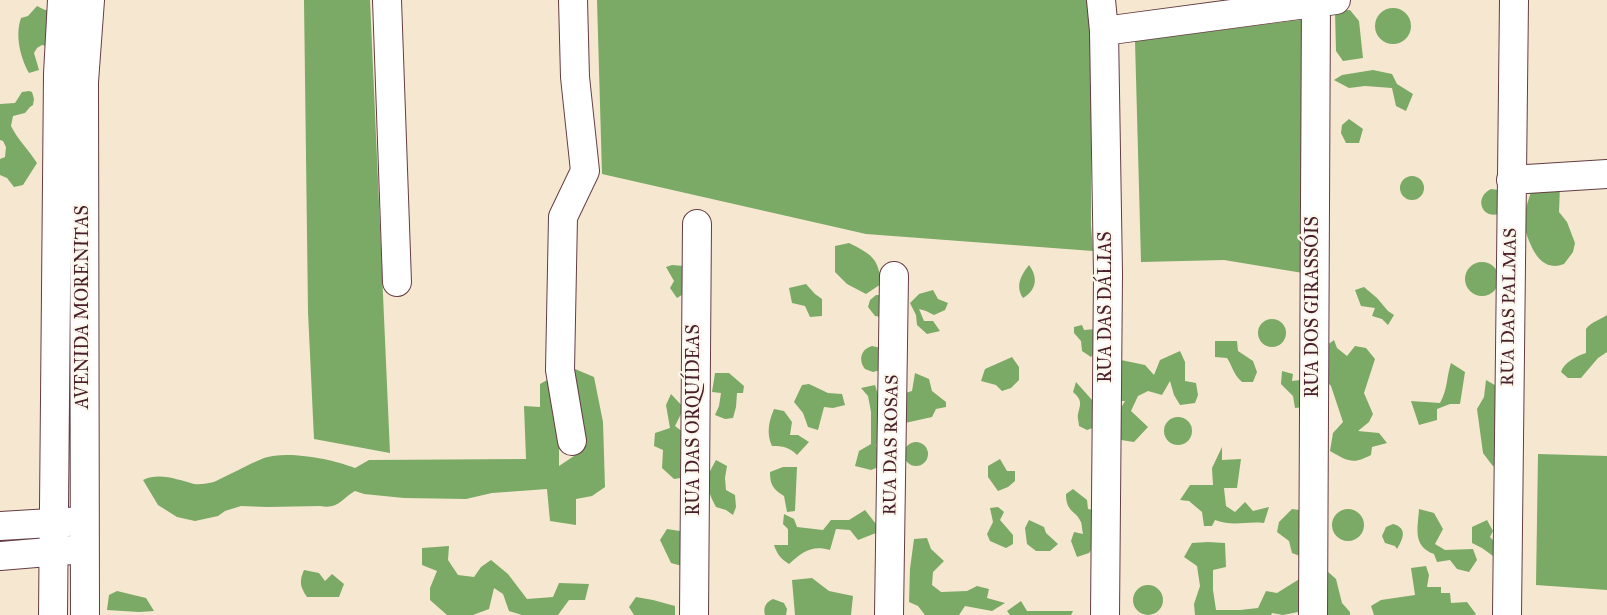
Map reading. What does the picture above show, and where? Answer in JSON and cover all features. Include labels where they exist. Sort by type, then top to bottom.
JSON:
[{"type":"street","name":"AVENIDA MORENITAS","points":[[53,615],[58,74],[62,0]]},
{"type":"street","name":"AVENIDA MORENITAS","points":[[85,615],[84,82],[90,0]]},
{"type":"street","points":[[387,0],[397,282]]},
{"type":"street","points":[[572,442],[560,370],[563,217],[585,171],[575,77],[573,0]]},
{"type":"street","name":"RUA DAS DÁLIAS","points":[[1102,0],[1108,274],[1104,615]]},
{"type":"street","name":"RUA DAS PALMAS","points":[[1507,615],[1514,0]]},
{"type":"street","points":[[1104,31],[1322,1]]},
{"type":"street","name":"RUA DOS GIRASSÓIS","points":[[1313,615],[1322,1]]},
{"type":"street","points":[[1512,180],[1607,174]]},
{"type":"street","name":"RUA DAS ORQUÍDEAS","points":[[694,615],[696,224]]},
{"type":"street","name":"RUA DAS ROSAS","points":[[889,615],[894,276]]},
{"type":"street","points":[[0,526],[84,521]]},
{"type":"street","points":[[0,556],[84,549]]},
{"type":"green space","points":[[304,0],[370,0],[390,453],[314,439],[308,312]]},
{"type":"green space","points":[[597,0],[1087,0],[1091,40],[1091,225],[1093,251],[866,234],[602,174]]},
{"type":"green space","points":[[37,6],[45,10],[52,10],[50,47],[42,45],[37,48],[34,53],[39,70],[29,73],[19,46],[18,32],[21,18],[28,16]]},
{"type":"green space","points":[[1393,8],[1400,9],[1406,13],[1410,19],[1410,33],[1406,39],[1400,43],[1393,44],[1386,43],[1380,39],[1376,33],[1375,26],[1376,19],[1380,13],[1386,9]]},
{"type":"green space","points":[[1350,10],[1359,21],[1363,58],[1343,61],[1336,51],[1335,11]]},
{"type":"green space","points":[[1307,19],[1309,274],[1224,260],[1141,262],[1135,41]]},
{"type":"green space","points":[[1373,70],[1392,74],[1397,84],[1413,94],[1406,111],[1396,106],[1392,88],[1365,86],[1349,88],[1334,80],[1342,75]]},
{"type":"green space","points":[[22,92],[32,92],[34,99],[33,105],[25,113],[13,116],[11,126],[37,163],[23,185],[14,187],[7,178],[0,175],[0,159],[5,157],[6,147],[3,141],[0,140],[0,104],[15,103]]},
{"type":"green space","points":[[1349,119],[1363,129],[1359,143],[1346,143],[1341,133],[1342,125]]},
{"type":"green space","points":[[1412,176],[1421,179],[1424,188],[1421,197],[1412,200],[1403,197],[1400,188],[1403,179]]},
{"type":"green space","points":[[1560,186],[1559,212],[1567,222],[1575,243],[1573,252],[1564,264],[1555,266],[1547,264],[1536,254],[1528,239],[1523,218],[1532,188]]},
{"type":"green space","points":[[1491,189],[1499,190],[1499,214],[1493,215],[1488,213],[1482,206],[1483,197]]},
{"type":"green space","points":[[849,243],[868,254],[878,268],[881,284],[866,294],[847,284],[835,272],[835,246]]},
{"type":"green space","points":[[1482,262],[1489,263],[1494,267],[1498,272],[1498,286],[1494,291],[1489,295],[1482,296],[1475,295],[1470,291],[1466,286],[1465,279],[1466,272],[1470,267],[1475,263]]},
{"type":"green space","points":[[672,265],[684,266],[685,293],[677,298],[670,288],[674,281],[666,267]]},
{"type":"green space","points":[[1029,265],[1034,274],[1035,283],[1028,295],[1023,298],[1019,285]]},
{"type":"green space","points":[[806,284],[822,299],[822,316],[810,317],[805,306],[792,303],[789,288]]},
{"type":"green space","points":[[1364,287],[1394,315],[1388,325],[1382,319],[1372,316],[1375,308],[1361,306],[1355,290]]},
{"type":"green space","points":[[933,290],[938,299],[948,303],[945,310],[934,315],[919,309],[924,321],[933,321],[940,331],[927,334],[917,325],[916,315],[910,303],[919,294]]},
{"type":"green space","points":[[876,295],[883,295],[882,317],[875,316],[868,307],[870,300]]},
{"type":"green space","points":[[1607,315],[1607,352],[1598,358],[1581,378],[1568,378],[1561,372],[1568,362],[1586,353],[1586,329]]},
{"type":"green space","points":[[1272,319],[1282,323],[1286,333],[1282,343],[1272,347],[1262,343],[1258,333],[1262,323]]},
{"type":"green space","points":[[1082,325],[1084,330],[1096,329],[1096,351],[1091,357],[1082,351],[1081,341],[1074,333],[1074,327]]},
{"type":"green space","points":[[1334,340],[1337,348],[1347,356],[1355,346],[1366,348],[1375,359],[1364,393],[1373,414],[1369,422],[1358,431],[1379,433],[1387,443],[1372,447],[1371,455],[1354,461],[1350,461],[1330,451],[1333,433],[1343,422],[1331,386],[1322,376],[1326,346]]},
{"type":"green space","points":[[1215,341],[1237,341],[1238,351],[1253,361],[1257,372],[1253,382],[1242,382],[1227,358],[1215,357]]},
{"type":"green space","points":[[872,346],[881,348],[881,370],[873,372],[865,369],[861,359],[863,352]]},
{"type":"green space","points":[[1180,351],[1185,362],[1185,381],[1196,383],[1198,395],[1195,403],[1180,405],[1174,395],[1170,381],[1162,395],[1148,391],[1138,396],[1131,411],[1148,427],[1134,442],[1121,440],[1117,420],[1125,401],[1114,401],[1121,360],[1145,365],[1154,375],[1160,360]]},
{"type":"green space","points":[[1012,357],[1019,367],[1019,380],[1011,388],[1002,391],[996,385],[981,381],[985,369]]},
{"type":"green space","points":[[1451,363],[1465,372],[1460,404],[1450,404],[1437,409],[1437,420],[1419,425],[1411,401],[1440,403]]},
{"type":"green space","points":[[568,366],[594,377],[603,422],[605,487],[592,496],[576,499],[576,525],[550,521],[547,489],[492,493],[466,499],[404,498],[364,494],[355,491],[336,505],[326,507],[241,506],[225,511],[218,516],[195,521],[177,517],[158,505],[143,480],[162,477],[194,484],[214,482],[264,458],[285,455],[323,459],[355,468],[369,460],[526,459],[524,406],[540,407],[540,384],[549,379],[559,411],[559,466],[580,452]]},
{"type":"green space","points":[[1282,371],[1293,374],[1292,381],[1300,380],[1305,388],[1304,407],[1295,408],[1293,396],[1281,384]]},
{"type":"green space","points":[[715,373],[729,373],[744,386],[743,393],[737,393],[733,418],[725,419],[715,415],[721,393],[712,392]]},
{"type":"green space","points":[[915,373],[929,379],[932,391],[946,402],[946,407],[936,409],[932,417],[905,423],[902,394],[912,391]]},
{"type":"green space","points":[[1486,380],[1507,392],[1499,470],[1492,465],[1483,453],[1477,409],[1484,397]]},
{"type":"green space","points":[[1076,382],[1092,400],[1100,404],[1098,426],[1087,430],[1079,426],[1080,402],[1073,392]]},
{"type":"green space","points":[[809,384],[828,393],[842,394],[845,405],[833,408],[824,407],[818,430],[808,427],[803,413],[794,402],[802,385]]},
{"type":"green space","points":[[875,385],[880,401],[884,436],[876,445],[881,453],[881,466],[871,470],[855,466],[859,451],[871,444],[871,412],[868,396],[861,388]]},
{"type":"green space","points":[[671,394],[684,408],[675,426],[688,436],[687,477],[674,479],[662,468],[663,450],[654,446],[655,433],[670,428],[666,405]]},
{"type":"green space","points":[[774,409],[784,411],[792,422],[790,435],[798,435],[809,442],[797,455],[786,448],[772,446],[769,427]]},
{"type":"green space","points":[[1178,417],[1188,421],[1192,431],[1188,441],[1178,445],[1168,441],[1164,431],[1168,421]]},
{"type":"green space","points":[[916,442],[924,446],[928,454],[924,462],[916,466],[908,462],[904,454],[908,446]]},
{"type":"green space","points":[[1222,447],[1222,460],[1241,459],[1237,488],[1224,488],[1226,506],[1235,512],[1245,502],[1253,511],[1269,507],[1264,523],[1234,523],[1215,520],[1212,526],[1204,526],[1202,512],[1189,501],[1180,500],[1190,485],[1213,485],[1212,468]]},
{"type":"green space","points":[[1538,454],[1607,456],[1607,590],[1536,585]]},
{"type":"green space","points":[[1000,459],[1007,471],[1015,471],[1015,481],[1008,487],[998,491],[988,477],[988,466]]},
{"type":"green space","points":[[716,460],[727,466],[726,490],[735,495],[736,507],[733,515],[726,510],[716,507],[708,488],[709,473]]},
{"type":"green space","points":[[783,467],[797,467],[795,511],[787,512],[784,496],[775,489],[771,480],[770,472]]},
{"type":"green space","points":[[1073,489],[1087,500],[1088,509],[1098,511],[1101,525],[1091,529],[1094,546],[1089,553],[1077,557],[1071,541],[1074,532],[1083,534],[1081,522],[1077,515],[1069,508],[1066,500],[1066,494]]},
{"type":"green space","points":[[998,507],[1004,512],[1000,520],[1013,535],[1013,544],[1006,548],[990,541],[987,534],[993,522],[990,508]]},
{"type":"green space","points":[[1292,509],[1307,511],[1305,558],[1292,553],[1289,541],[1277,532],[1279,522]]},
{"type":"green space","points":[[1348,509],[1354,510],[1359,514],[1363,519],[1363,531],[1359,536],[1354,540],[1348,541],[1342,540],[1337,536],[1333,531],[1332,525],[1333,519],[1337,514],[1342,510]]},
{"type":"green space","points":[[1419,509],[1434,513],[1443,529],[1435,544],[1445,550],[1473,549],[1477,560],[1469,572],[1457,569],[1450,560],[1437,562],[1434,554],[1422,546],[1418,536]]},
{"type":"green space","points":[[865,510],[876,524],[876,533],[858,540],[850,530],[836,529],[830,550],[812,549],[789,564],[780,556],[775,548],[774,545],[788,545],[788,529],[783,524],[784,514],[794,519],[797,527],[823,530],[831,520],[849,520]]},
{"type":"green space","points":[[1029,520],[1044,527],[1046,533],[1058,544],[1050,551],[1036,551],[1027,544],[1025,528]]},
{"type":"green space","points":[[1487,520],[1493,531],[1490,537],[1497,544],[1499,553],[1493,556],[1472,543],[1472,527]]},
{"type":"green space","points":[[1393,524],[1401,528],[1403,534],[1397,549],[1395,546],[1385,543],[1382,536],[1386,527]]},
{"type":"green space","points":[[667,529],[686,532],[690,568],[671,563],[660,540]]},
{"type":"green space","points":[[927,538],[931,549],[944,561],[933,572],[932,585],[941,592],[967,591],[977,586],[989,589],[987,598],[1005,603],[992,611],[965,606],[959,615],[925,615],[918,606],[909,602],[910,569],[914,539]]},
{"type":"green space","points":[[1192,543],[1225,543],[1226,567],[1213,570],[1216,610],[1258,608],[1266,591],[1277,593],[1301,578],[1309,592],[1298,612],[1283,615],[1272,613],[1271,615],[1195,615],[1194,604],[1200,586],[1197,566],[1184,557]]},
{"type":"green space","points":[[449,546],[448,560],[458,575],[474,577],[481,567],[491,560],[508,574],[527,599],[553,597],[559,583],[589,584],[585,600],[569,600],[558,615],[522,615],[509,611],[503,594],[494,588],[489,609],[473,615],[447,615],[430,600],[430,588],[437,571],[422,565],[422,548]]},
{"type":"green space","points":[[1426,566],[1429,575],[1427,587],[1441,587],[1441,593],[1450,593],[1451,603],[1467,602],[1476,614],[1374,615],[1371,606],[1381,600],[1415,595],[1411,568]]},
{"type":"green space","points":[[304,570],[319,573],[325,581],[332,574],[344,584],[339,597],[307,597],[301,584]]},
{"type":"green space","points":[[1327,571],[1336,579],[1342,603],[1350,612],[1350,615],[1325,615]]},
{"type":"green space","points":[[812,578],[829,591],[853,596],[851,615],[795,615],[792,580]]},
{"type":"green space","points":[[1148,585],[1159,589],[1163,600],[1159,611],[1148,615],[1137,611],[1133,600],[1137,589]]},
{"type":"green space","points":[[117,591],[146,598],[154,611],[107,610],[109,595]]},
{"type":"green space","points":[[636,597],[675,606],[675,615],[634,615],[629,607]]},
{"type":"green space","points":[[773,599],[784,603],[787,609],[786,615],[765,615],[766,605]]},
{"type":"green space","points":[[1021,601],[1027,611],[1073,611],[1071,615],[1010,615],[1007,611]]}]
